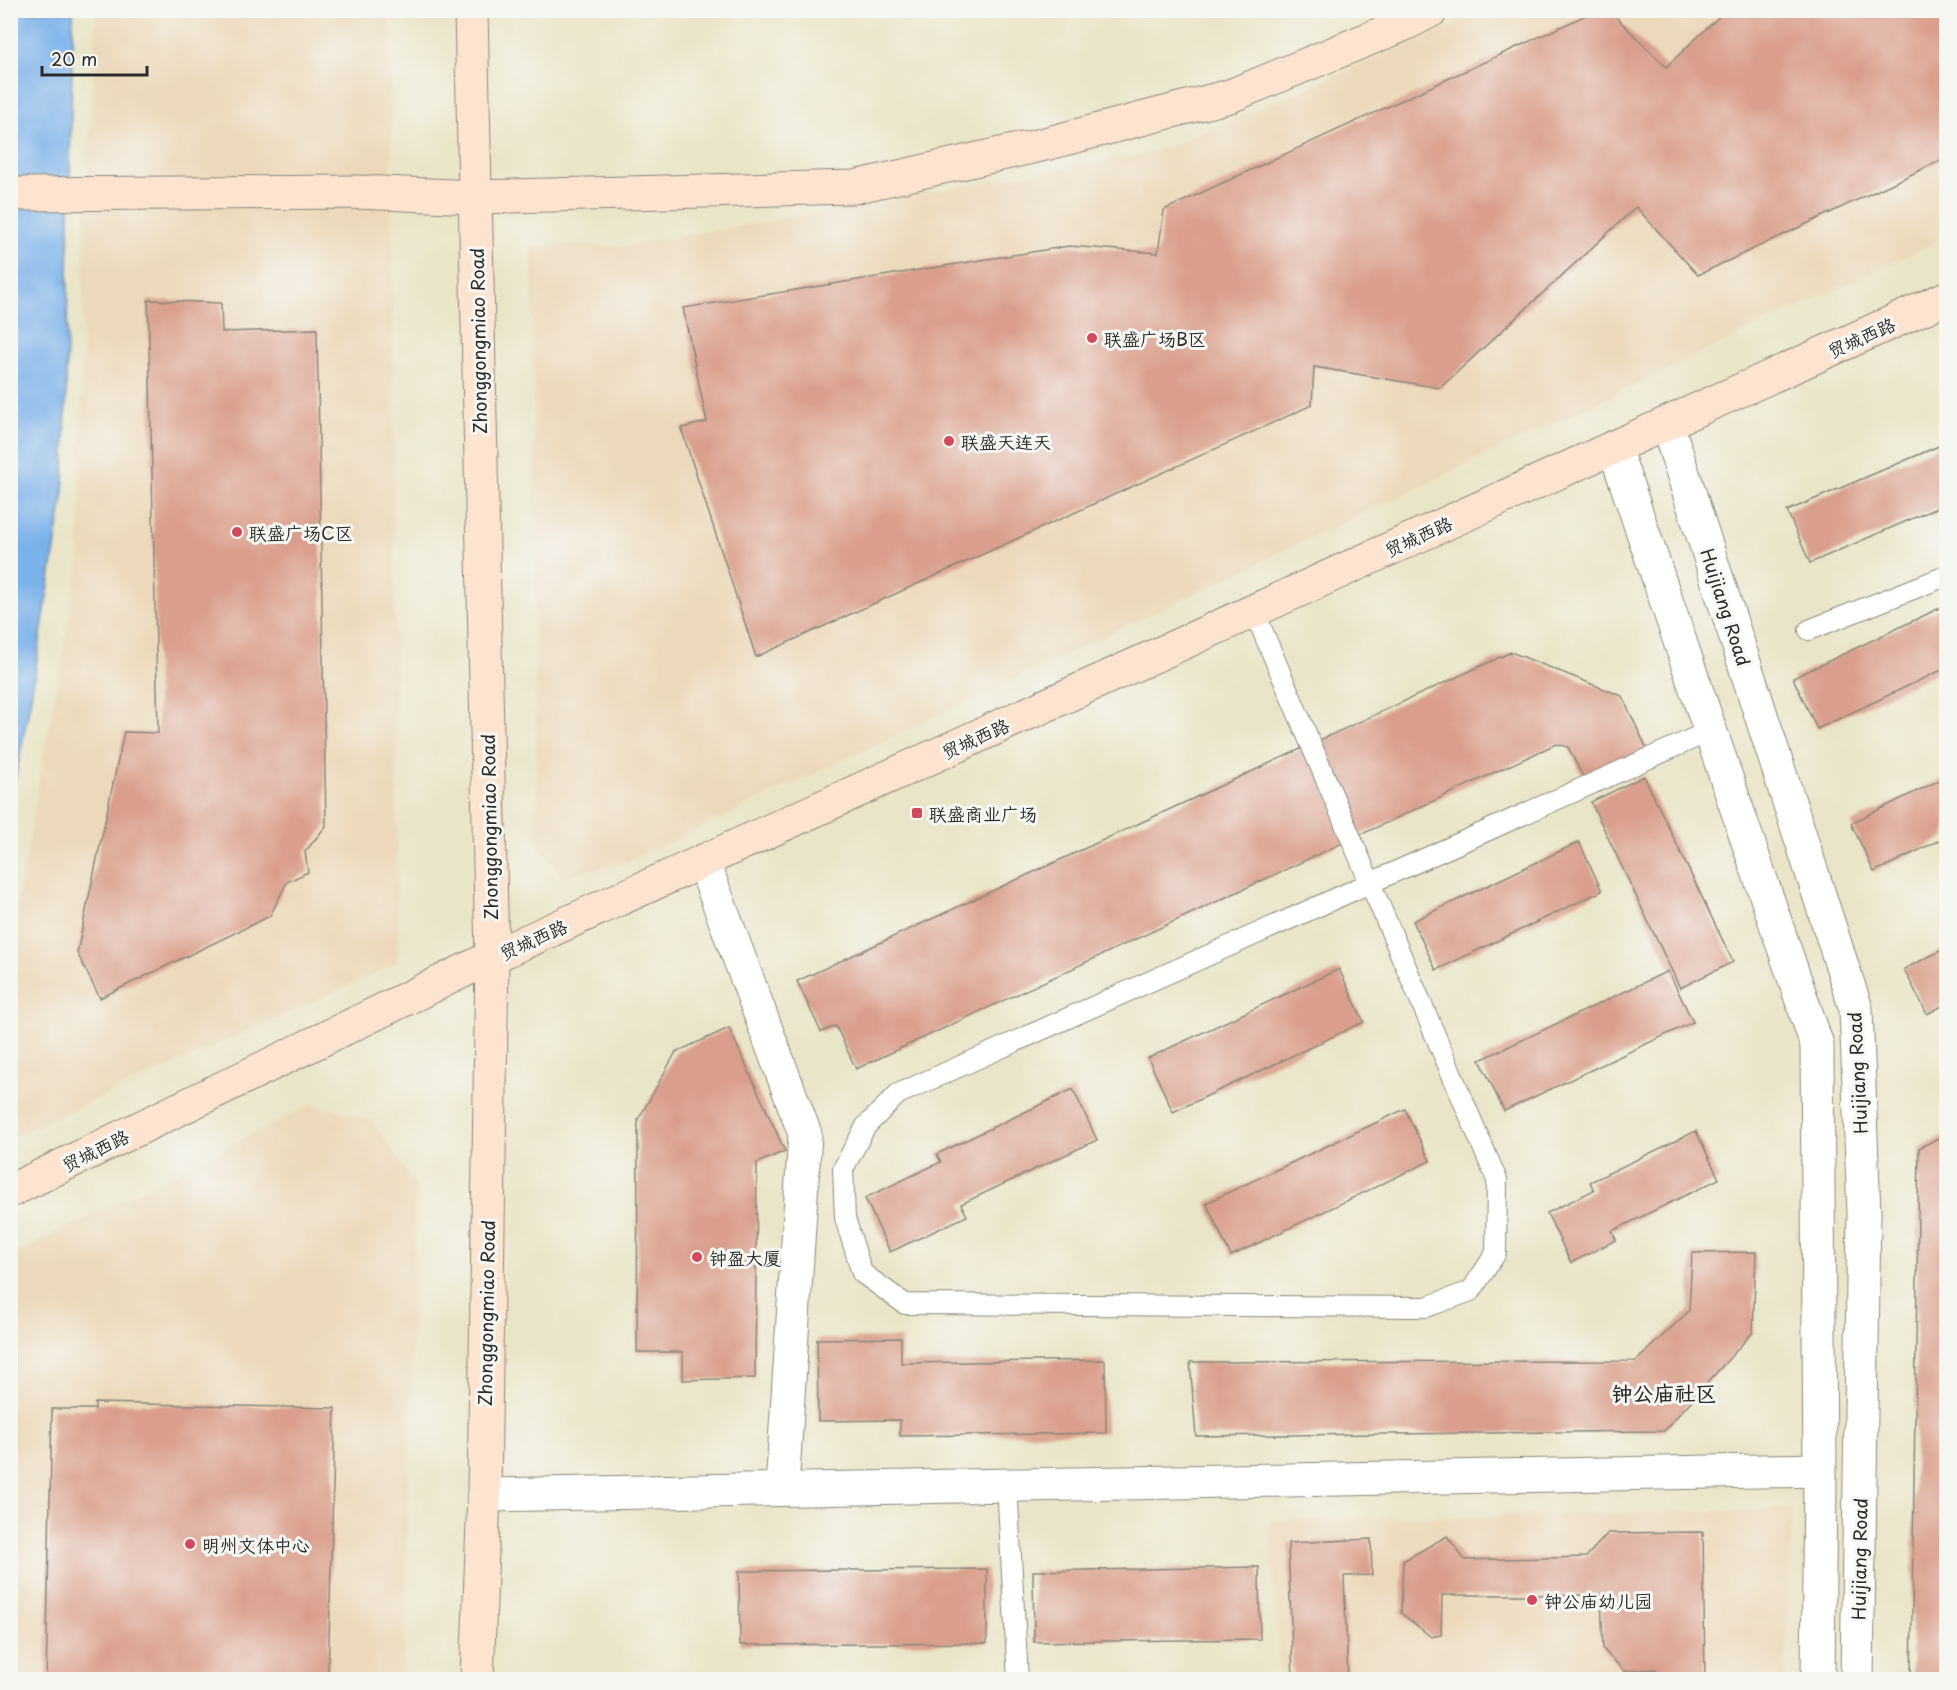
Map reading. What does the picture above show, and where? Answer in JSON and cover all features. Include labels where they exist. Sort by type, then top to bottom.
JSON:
[{"type":"street","name":"Zhonggongmiao Road","points":[[471,10],[492,957],[484,1495],[477,1680]]},
{"type":"street","points":[[10,194],[358,192],[475,197],[854,187],[1045,144],[1230,96],[1404,24],[1432,10]]},
{"type":"street","name":"贸城西路","points":[[14,1189],[492,957],[1947,298]]},
{"type":"street","name":"Huijiang Road","points":[[1668,424],[1856,1009],[1864,1214],[1857,1680]]},
{"type":"street","points":[[1614,447],[1817,1045],[1818,1680]]},
{"type":"street","points":[[704,861],[805,1134],[782,1489]]},
{"type":"street","points":[[484,1495],[1819,1470]]},
{"type":"lane","points":[[1809,630],[1947,576]]},
{"type":"lane","points":[[1254,611],[1369,881],[1497,1180],[1496,1253],[1472,1291],[1426,1307],[905,1304],[862,1273],[844,1218],[843,1169],[866,1126],[897,1094],[1369,881],[1710,731]]},
{"type":"lane","points":[[1007,1485],[1018,1680]]},
{"type":"shaded area","points":[[96,11],[390,11],[398,963],[11,1138],[11,936],[79,563],[84,237]]},
{"type":"shaded area","points":[[1482,11],[1946,11],[1946,237],[628,862],[563,877],[537,844],[532,247],[626,246],[1156,152],[1450,27]]},
{"type":"shaded area","points":[[312,1104],[372,1120],[416,1186],[403,1679],[11,1680],[11,1256]]},
{"type":"shaded area","name":"钟公庙幼儿园","points":[[1792,1509],[1785,1679],[1280,1679],[1270,1521]]},
{"type":"water","points":[[11,11],[73,11],[64,492],[30,702],[11,800]]},
{"type":"building","name":"联盛广场B区","points":[[1597,10],[1609,10],[1666,67],[1726,10],[1946,10],[1946,158],[1698,275],[1636,207],[1440,388],[1314,367],[1312,405],[756,657],[681,428],[707,422],[683,308],[1069,246],[1158,253],[1164,210]]},
{"type":"building","name":"联盛广场C区","points":[[148,300],[221,303],[222,332],[317,329],[326,826],[305,852],[308,872],[287,882],[270,916],[100,998],[77,953],[124,732],[158,733]]},
{"type":"building","points":[[1946,443],[1946,504],[1810,563],[1787,511]]},
{"type":"building","points":[[1946,605],[1946,668],[1817,729],[1793,678]]},
{"type":"building","points":[[1511,652],[1622,696],[1648,751],[1585,781],[1568,747],[1556,744],[856,1069],[836,1026],[821,1032],[797,981]]},
{"type":"building","points":[[1644,776],[1733,962],[1680,988],[1591,802]]},
{"type":"building","points":[[1946,777],[1946,837],[1874,872],[1851,823]]},
{"type":"building","points":[[1579,842],[1602,891],[1436,970],[1413,921]]},
{"type":"building","points":[[1946,948],[1946,1004],[1927,1014],[1904,969]]},
{"type":"building","points":[[1339,969],[1364,1022],[1173,1112],[1148,1058]]},
{"type":"building","points":[[1668,971],[1693,1022],[1504,1111],[1480,1060]]},
{"type":"building","name":"钟盈大厦","points":[[729,1028],[785,1151],[757,1163],[755,1378],[683,1380],[683,1352],[637,1352],[638,1120],[676,1052]]},
{"type":"building","points":[[1073,1089],[1097,1140],[961,1204],[967,1216],[890,1252],[865,1198],[941,1162],[937,1154]]},
{"type":"building","points":[[1405,1109],[1430,1161],[1231,1256],[1206,1203]]},
{"type":"building","points":[[1696,1131],[1719,1179],[1612,1231],[1616,1240],[1571,1263],[1547,1213],[1594,1190],[1590,1182]]},
{"type":"building","points":[[1946,1134],[1946,1680],[1911,1680],[1919,1148]]},
{"type":"building","points":[[1756,1252],[1753,1332],[1664,1431],[1196,1436],[1190,1362],[1636,1361],[1689,1311],[1692,1253]]},
{"type":"building","points":[[901,1338],[901,1363],[1105,1360],[1106,1433],[900,1436],[900,1420],[818,1421],[817,1339]]},
{"type":"building","name":"明州文体中心","points":[[95,1403],[335,1408],[328,1680],[46,1680],[52,1409],[95,1409]]},
{"type":"building","points":[[1703,1532],[1705,1680],[1656,1680],[1656,1669],[1624,1671],[1603,1649],[1601,1595],[1442,1595],[1441,1635],[1431,1637],[1401,1613],[1403,1561],[1447,1536],[1465,1560],[1586,1557],[1608,1533]]},
{"type":"building","points":[[1371,1539],[1372,1575],[1344,1576],[1348,1680],[1293,1680],[1288,1543]]},
{"type":"building","points":[[1259,1567],[1260,1639],[1034,1642],[1033,1571]]},
{"type":"building","points":[[987,1569],[987,1643],[740,1645],[739,1571]]},
{"type":"place","name":"联盛广场B区","points":[[1092,338]]},
{"type":"place","name":"联盛天连天","points":[[949,441]]},
{"type":"place","name":"联盛广场C区","points":[[237,532]]},
{"type":"place","name":"联盛商业广场","points":[[917,813]]},
{"type":"place","name":"钟盈大厦","points":[[697,1257]]},
{"type":"place","name":"明州文体中心","points":[[190,1544]]},
{"type":"place","name":"钟公庙幼儿园","points":[[1532,1600]]},
{"type":"district","name":"钟公庙社区","points":[[1664,1392]]}]
